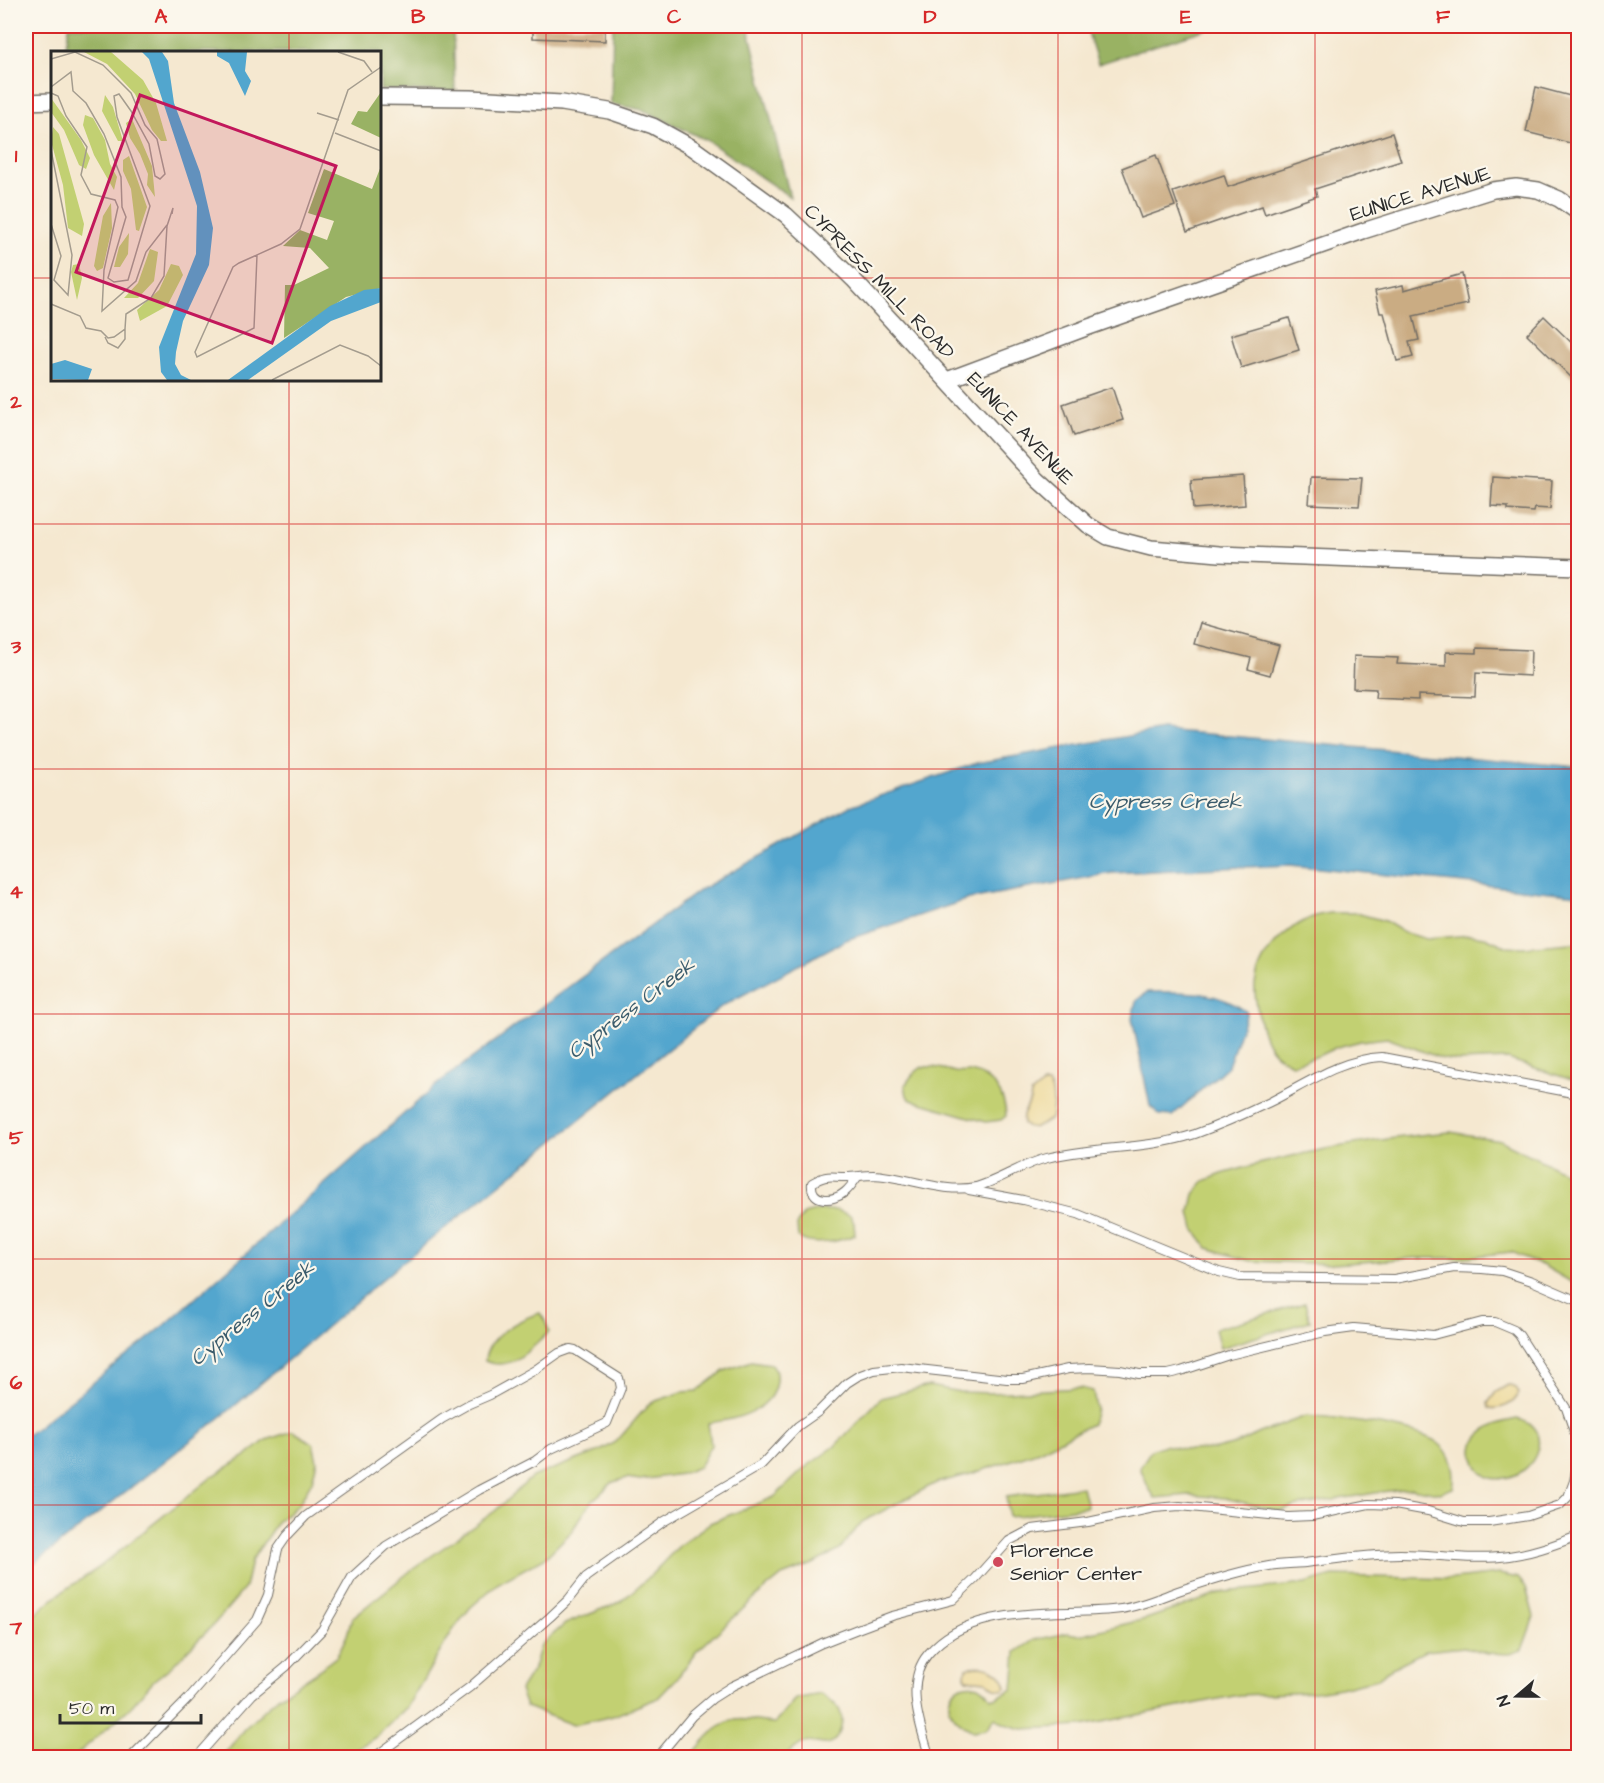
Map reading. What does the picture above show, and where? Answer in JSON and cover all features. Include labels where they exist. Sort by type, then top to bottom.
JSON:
[{"type":"street","name":"CYPRESS MILL ROAD","points":[[381,97],[471,98],[562,103],[609,111],[653,126],[693,148],[786,215],[853,279],[947,380]]},
{"type":"street","points":[[26,102],[51,101]]},
{"type":"street","name":"EUNICE AVENUE","points":[[1578,212],[1559,199],[1538,190],[1516,187],[1493,190],[1363,231],[1086,328],[947,380],[1054,496],[1088,525],[1108,537],[1151,548],[1219,554],[1578,567]]},
{"type":"lane","points":[[962,1188],[984,1185],[1032,1162],[1047,1158],[1136,1146],[1191,1135],[1235,1118],[1335,1068],[1362,1058],[1382,1057],[1578,1094]]},
{"type":"lane","points":[[858,1176],[844,1194],[835,1197],[820,1199],[814,1195],[811,1187],[812,1183],[825,1176],[873,1175],[962,1188],[1023,1200],[1078,1214],[1219,1272],[1240,1277],[1387,1279],[1454,1268],[1482,1269],[1502,1271],[1578,1301]]},
{"type":"lane","points":[[373,1758],[477,1681],[568,1600],[586,1577],[663,1522],[761,1465],[798,1426],[818,1412],[847,1383],[874,1371],[890,1368],[915,1368],[1007,1379],[1023,1379],[1068,1369],[1090,1368],[1139,1374],[1168,1374],[1228,1356],[1325,1332],[1354,1328],[1433,1335],[1482,1322],[1495,1322],[1514,1330],[1519,1335],[1566,1408],[1572,1422],[1577,1440],[1577,1464],[1568,1497],[1560,1505],[1528,1516],[1489,1522],[1464,1522],[1428,1511],[1395,1505],[1369,1504],[1312,1516],[1288,1517],[1180,1506],[1154,1508],[1088,1522],[1032,1529],[1009,1541],[953,1600],[909,1611],[860,1628],[822,1643],[732,1686],[692,1716],[657,1758]]},
{"type":"lane","points":[[130,1758],[188,1699],[256,1620],[268,1595],[278,1550],[287,1536],[306,1516],[433,1425],[535,1370],[559,1353],[570,1349],[575,1350],[619,1378],[621,1388],[607,1423],[551,1449],[535,1461],[479,1490],[386,1546],[363,1566],[352,1577],[322,1630],[286,1667],[252,1695],[196,1758]]},
{"type":"lane","points":[[930,1758],[917,1707],[916,1673],[926,1655],[938,1643],[958,1630],[980,1622],[1018,1615],[1122,1608],[1223,1577],[1270,1566],[1399,1554],[1488,1558],[1510,1556],[1531,1552],[1578,1536]]},
{"type":"green space","points":[[69,26],[453,26],[455,91],[381,90],[381,51],[65,51]]},
{"type":"green space","points":[[613,26],[748,26],[790,197],[708,141],[643,110],[611,104]]},
{"type":"green space","points":[[1086,26],[1216,26],[1098,64]]},
{"type":"green space","points":[[1331,913],[1356,913],[1385,921],[1405,933],[1427,939],[1469,935],[1485,937],[1505,946],[1523,947],[1572,943],[1578,945],[1578,1082],[1508,1059],[1459,1061],[1443,1059],[1387,1038],[1337,1047],[1292,1064],[1279,1057],[1267,1042],[1260,1022],[1255,990],[1258,972],[1272,947],[1293,928],[1305,920]]},
{"type":"green space","points":[[922,1067],[970,1072],[985,1077],[1000,1093],[1006,1116],[1001,1120],[986,1122],[911,1100],[907,1096],[905,1085]]},
{"type":"green space","points":[[1450,1132],[1500,1140],[1578,1179],[1578,1286],[1544,1266],[1511,1252],[1458,1258],[1415,1258],[1333,1264],[1250,1261],[1208,1248],[1194,1229],[1190,1212],[1194,1194],[1204,1181],[1222,1174],[1335,1147]]},
{"type":"green space","points":[[819,1210],[836,1210],[850,1215],[854,1223],[855,1235],[818,1243],[798,1237],[797,1224],[804,1214]]},
{"type":"green space","points":[[1305,1303],[1310,1321],[1220,1348],[1215,1329]]},
{"type":"green space","points":[[540,1313],[549,1332],[535,1345],[520,1357],[503,1364],[485,1361],[491,1344],[505,1330]]},
{"type":"green space","points":[[751,1361],[771,1364],[775,1370],[776,1381],[768,1400],[760,1407],[740,1417],[708,1423],[711,1445],[699,1467],[681,1474],[640,1480],[627,1478],[613,1482],[591,1502],[571,1532],[546,1557],[497,1584],[470,1608],[453,1630],[407,1707],[376,1737],[343,1757],[222,1757],[244,1729],[278,1697],[337,1656],[352,1618],[409,1572],[495,1511],[532,1477],[600,1451],[616,1442],[650,1403],[682,1392],[697,1391],[724,1371]]},
{"type":"green space","points":[[929,1386],[960,1392],[992,1393],[1081,1388],[1093,1391],[1096,1409],[1092,1424],[1039,1451],[936,1483],[862,1522],[840,1549],[813,1564],[782,1576],[756,1597],[696,1652],[678,1677],[658,1698],[613,1716],[573,1725],[526,1707],[520,1690],[534,1668],[541,1645],[565,1624],[620,1602],[648,1578],[680,1545],[710,1523],[774,1497],[806,1467],[834,1447],[881,1398]]},
{"type":"green space","points":[[1306,1416],[1375,1424],[1427,1437],[1443,1447],[1450,1457],[1454,1476],[1453,1488],[1440,1493],[1412,1488],[1381,1492],[1279,1511],[1225,1498],[1189,1495],[1155,1498],[1140,1467],[1151,1450],[1164,1445],[1188,1450],[1216,1449],[1236,1444]]},
{"type":"green space","points":[[1517,1419],[1529,1423],[1536,1431],[1538,1450],[1526,1468],[1516,1475],[1499,1479],[1488,1477],[1476,1464],[1474,1444],[1484,1431],[1500,1423]]},
{"type":"green space","points":[[293,1431],[313,1443],[317,1461],[312,1481],[299,1504],[277,1522],[251,1561],[245,1588],[215,1623],[172,1666],[153,1681],[131,1707],[74,1757],[26,1757],[26,1622],[56,1596],[97,1569],[213,1476],[249,1454],[266,1440]]},
{"type":"green space","points":[[1082,1487],[1087,1507],[1009,1517],[1006,1497]]},
{"type":"green space","points":[[1499,1574],[1518,1578],[1526,1587],[1534,1617],[1522,1650],[1509,1654],[1487,1653],[1464,1647],[1425,1651],[1390,1669],[1377,1679],[1340,1688],[1315,1692],[1239,1695],[1082,1726],[1022,1729],[995,1718],[986,1729],[973,1731],[957,1720],[950,1710],[949,1699],[954,1691],[962,1686],[972,1685],[982,1688],[991,1698],[996,1698],[1013,1689],[1016,1652],[1034,1640],[1068,1633],[1079,1635],[1146,1619],[1225,1592],[1305,1584],[1333,1576],[1454,1579]]},
{"type":"green space","points":[[821,1694],[839,1709],[841,1714],[842,1724],[839,1735],[832,1742],[824,1744],[807,1742],[787,1754],[775,1753],[772,1757],[691,1757],[710,1734],[728,1722],[744,1720],[775,1723],[795,1699]]},
{"type":"sand","points":[[1043,1084],[1048,1084],[1052,1091],[1051,1119],[1037,1126],[1027,1126],[1022,1120],[1031,1094]]},
{"type":"sand","points":[[1508,1385],[1515,1387],[1519,1393],[1517,1397],[1503,1407],[1489,1408],[1488,1403],[1496,1392]]},
{"type":"sand","points":[[987,1667],[1000,1674],[1006,1688],[996,1689],[986,1681],[967,1679],[966,1668]]},
{"type":"water","name":"Cypress Creek","points":[[1162,730],[1578,767],[1578,895],[1290,865],[1112,873],[969,899],[846,940],[722,1006],[399,1265],[231,1409],[26,1570],[26,1436],[165,1325],[441,1081],[700,890],[850,806],[977,763]]},
{"type":"water","points":[[1147,992],[1199,993],[1223,999],[1247,1012],[1228,1066],[1172,1116],[1160,1115],[1150,1106],[1132,1018],[1136,1001]]},
{"type":"building","points":[[533,26],[605,26],[605,41],[533,38]]},
{"type":"building","points":[[1536,87],[1578,98],[1578,145],[1526,132]]},
{"type":"building","points":[[1392,133],[1401,161],[1315,189],[1317,196],[1265,214],[1262,206],[1187,232],[1173,192],[1224,175],[1228,187]]},
{"type":"building","points":[[1156,155],[1175,206],[1141,218],[1122,168]]},
{"type":"building","points":[[1462,274],[1468,304],[1413,316],[1419,340],[1409,342],[1413,357],[1397,361],[1384,313],[1380,313],[1375,291],[1403,285],[1404,290]]},
{"type":"building","points":[[1544,316],[1578,349],[1578,384],[1527,334]]},
{"type":"building","points":[[1289,318],[1299,350],[1241,368],[1231,335]]},
{"type":"building","points":[[1112,387],[1123,420],[1074,436],[1063,404]]},
{"type":"building","points":[[1243,476],[1245,505],[1193,509],[1191,480]]},
{"type":"building","points":[[1311,477],[1362,478],[1359,506],[1309,504]]},
{"type":"building","points":[[1493,477],[1552,481],[1550,509],[1535,508],[1534,512],[1491,506]]},
{"type":"building","points":[[1200,623],[1279,645],[1270,675],[1248,669],[1251,658],[1194,644]]},
{"type":"building","points":[[1477,648],[1531,650],[1530,676],[1476,673],[1475,697],[1418,695],[1418,700],[1375,698],[1376,689],[1353,688],[1354,656],[1398,658],[1397,664],[1446,666],[1446,652],[1477,653]]},
{"type":"place","name":"Florence Senior Center","points":[[998,1562]]}]
